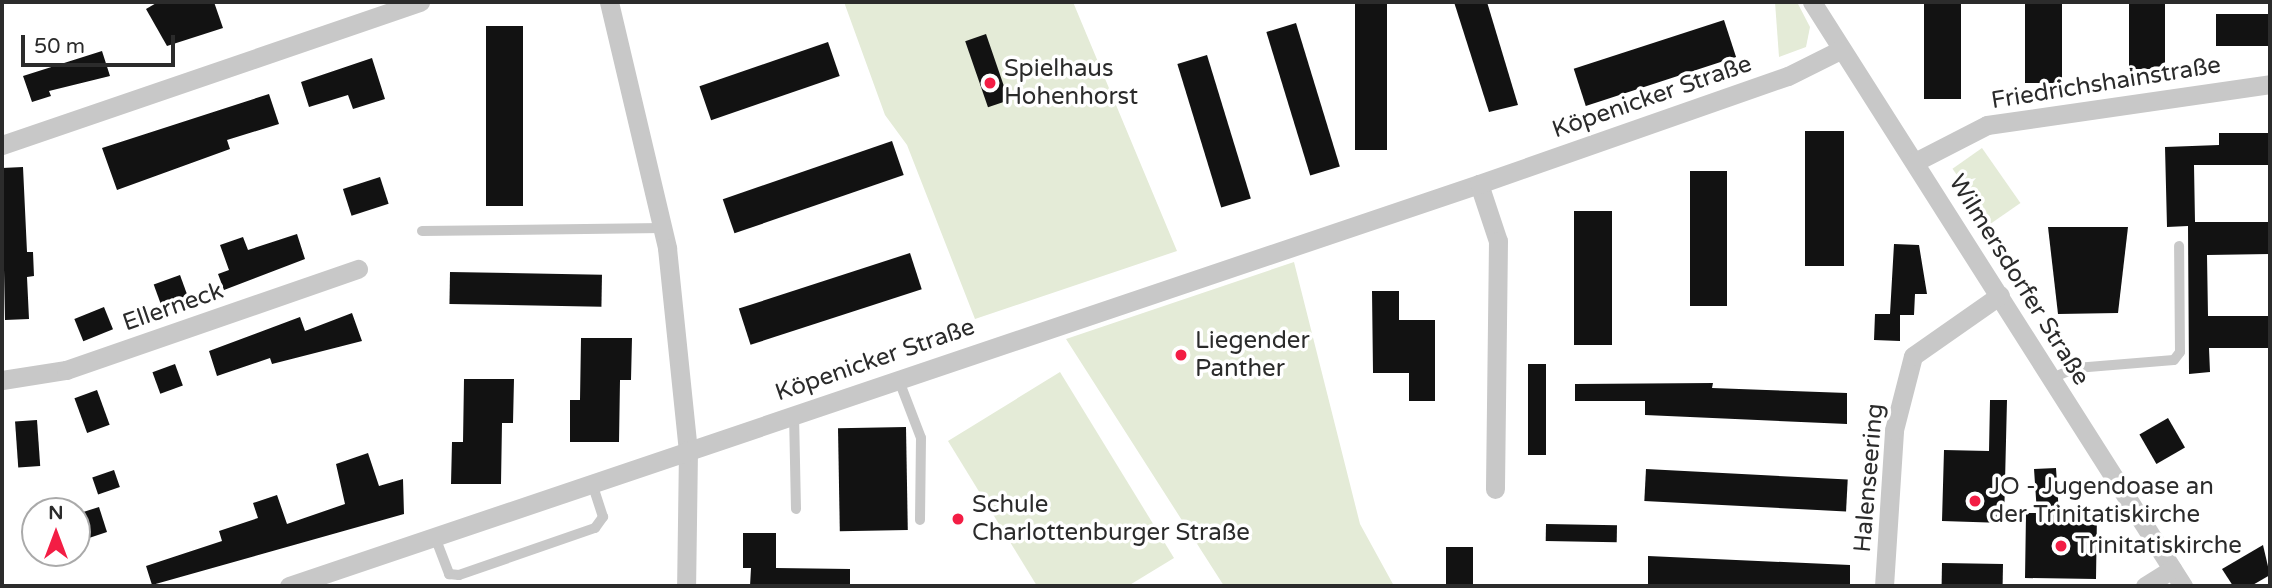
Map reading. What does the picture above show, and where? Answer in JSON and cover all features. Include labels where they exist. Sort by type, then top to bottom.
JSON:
[{"type":"street","points":[[2,145],[420,2]]},
{"type":"street","points":[[609,2],[663,228],[688,450],[686,586]]},
{"type":"street","name":"Wilmersdorfer Straße","points":[[1812,2],[1838,51],[1915,162],[2183,586]]},
{"type":"street","name":"Köpenicker Straße","points":[[289,586],[793,413],[1479,184],[1788,76],[1838,51]]},
{"type":"street","name":"Friedrichshainstraße","points":[[1915,162],[1987,125],[2270,84]]},
{"type":"street","points":[[1479,184],[1498,241],[1495,489]]},
{"type":"street","name":"Ellerneck","points":[[2,380],[66,370],[358,270]]},
{"type":"street","name":"Halenseering","points":[[1884,586],[1894,430],[1913,356],[2000,295]]},
{"type":"street","points":[[2146,586],[2172,569]]},
{"type":"lane","points":[[422,231],[663,228]]},
{"type":"lane","points":[[2052,378],[2076,368],[2174,359],[2180,352],[2179,246]]},
{"type":"lane","points":[[897,378],[921,438],[920,520]]},
{"type":"lane","points":[[793,413],[796,509]]},
{"type":"lane","points":[[435,537],[449,574],[459,575],[570,537],[595,528],[603,517],[592,483]]},
{"type":"green space","points":[[844,2],[1073,2],[1177,251],[975,319],[907,145],[885,115]]},
{"type":"green space","points":[[1775,2],[1797,2],[1810,27],[1806,47],[1779,57]]},
{"type":"green space","points":[[1982,148],[2020,203],[1991,224],[1953,169]]},
{"type":"green space","points":[[1294,262],[1360,524],[1394,586],[1224,586],[1066,339]]},
{"type":"green space","points":[[1060,372],[1174,558],[1128,586],[1037,586],[948,441]]},
{"type":"building","points":[[158,2],[214,2],[223,28],[167,46],[146,9]]},
{"type":"building","points":[[1355,2],[1387,2],[1387,150],[1355,150]]},
{"type":"building","points":[[1454,2],[1487,2],[1518,105],[1489,112]]},
{"type":"building","points":[[1924,2],[1961,2],[1961,99],[1924,99]]},
{"type":"building","points":[[2025,2],[2062,2],[2062,83],[2025,83]]},
{"type":"building","points":[[2129,2],[2165,2],[2165,69],[2129,69]]},
{"type":"building","points":[[2216,14],[2270,14],[2270,46],[2216,46]]},
{"type":"building","points":[[1724,20],[1736,57],[1586,106],[1574,69]]},
{"type":"building","points":[[1296,23],[1340,166],[1310,176],[1266,32]]},
{"type":"building","points":[[486,26],[523,26],[523,206],[486,206]]},
{"type":"building","name":"Spielhaus Hohenhorst","points":[[986,34],[1009,100],[988,107],[965,41]]},
{"type":"building","points":[[828,42],[840,76],[711,120],[699,86]]},
{"type":"building","points":[[102,51],[110,76],[49,91],[51,96],[32,102],[23,76]]},
{"type":"building","points":[[1207,55],[1251,198],[1221,208],[1177,64]]},
{"type":"building","points":[[372,58],[385,99],[353,109],[348,95],[309,107],[301,82]]},
{"type":"building","points":[[269,94],[279,124],[227,140],[230,149],[117,190],[102,148]]},
{"type":"building","points":[[1805,131],[1844,131],[1844,266],[1805,266]]},
{"type":"building","points":[[2219,133],[2270,133],[2270,165],[2194,165],[2195,222],[2270,222],[2270,254],[2207,255],[2208,316],[2270,316],[2270,348],[2209,348],[2210,372],[2189,374],[2188,226],[2167,227],[2165,147],[2219,145]]},
{"type":"building","points":[[892,141],[904,175],[734,233],[723,199]]},
{"type":"building","points":[[23,167],[27,252],[33,252],[34,276],[27,277],[29,319],[5,320],[2,168]]},
{"type":"building","points":[[1690,171],[1727,171],[1727,306],[1690,306]]},
{"type":"building","points":[[380,177],[389,204],[352,216],[343,189]]},
{"type":"building","points":[[1574,211],[1612,211],[1612,345],[1574,345]]},
{"type":"building","points":[[2048,227],[2128,227],[2118,313],[2058,314]]},
{"type":"building","points":[[297,234],[305,259],[224,290],[218,274],[229,270],[220,245],[243,237],[248,250]]},
{"type":"building","points":[[1894,244],[1919,245],[1927,294],[1915,294],[1914,315],[1900,315],[1900,341],[1874,340],[1875,314],[1890,314]]},
{"type":"building","points":[[910,253],[922,289],[751,345],[739,309]]},
{"type":"building","points":[[450,272],[602,275],[601,307],[449,304]]},
{"type":"building","points":[[180,275],[190,302],[164,312],[154,285]]},
{"type":"building","points":[[1372,291],[1399,291],[1399,320],[1435,320],[1435,401],[1409,401],[1409,373],[1373,373]]},
{"type":"building","points":[[104,307],[113,329],[83,341],[74,319]]},
{"type":"building","points":[[352,313],[362,341],[272,364],[270,358],[217,376],[209,351],[300,317],[305,331]]},
{"type":"building","points":[[581,338],[632,338],[631,380],[620,380],[619,442],[570,442],[570,400],[580,400]]},
{"type":"building","points":[[175,364],[183,386],[160,394],[152,372]]},
{"type":"building","points":[[1528,364],[1546,364],[1546,455],[1528,455]]},
{"type":"building","points":[[464,379],[514,379],[513,423],[502,423],[501,484],[451,484],[452,442],[463,442]]},
{"type":"building","points":[[1713,383],[1712,388],[1847,393],[1847,424],[1645,415],[1645,401],[1575,401],[1575,384]]},
{"type":"building","points":[[97,390],[110,425],[87,433],[74,398]]},
{"type":"building","points":[[1990,400],[2007,400],[2004,523],[1942,521],[1944,450],[1989,451]]},
{"type":"building","points":[[2168,418],[2185,447],[2156,464],[2139,434]]},
{"type":"building","points":[[37,420],[40,466],[18,467],[15,422]]},
{"type":"building","points":[[906,427],[908,530],[840,531],[838,428]]},
{"type":"building","points":[[368,453],[379,486],[403,479],[404,514],[152,585],[146,566],[222,541],[219,531],[258,518],[253,503],[277,495],[287,524],[345,504],[336,464]]},
{"type":"building","name":"Trinitatiskirche","points":[[2056,468],[2059,514],[2097,514],[2096,579],[2025,578],[2026,513],[2037,513],[2034,469]]},
{"type":"building","points":[[1646,469],[1848,480],[1846,512],[1644,501]]},
{"type":"building","points":[[114,470],[120,487],[98,495],[92,477]]},
{"type":"building","points":[[99,507],[107,532],[91,537],[91,510]]},
{"type":"building","points":[[1546,524],[1617,525],[1617,542],[1546,541]]},
{"type":"building","points":[[743,533],[776,533],[776,568],[850,569],[850,586],[750,586],[751,568],[743,568]]},
{"type":"building","points":[[2263,545],[2270,575],[2251,586],[2233,586],[2222,569]]},
{"type":"building","points":[[1446,547],[1473,547],[1473,586],[1446,586]]},
{"type":"building","points":[[1648,556],[1850,565],[1850,586],[1648,586]]},
{"type":"building","points":[[1942,563],[2003,564],[2003,586],[1942,586]]},
{"type":"place","name":"Spielhaus Hohenhorst","points":[[990,83]]},
{"type":"place","name":"Liegender Panther","points":[[1181,355]]},
{"type":"place","name":"JO - Jugendoase an der Trinitatiskirche","points":[[1975,501]]},
{"type":"place","name":"Schule Charlottenburger Straße","points":[[958,519]]},
{"type":"place","name":"Trinitatiskirche","points":[[2061,546]]}]
